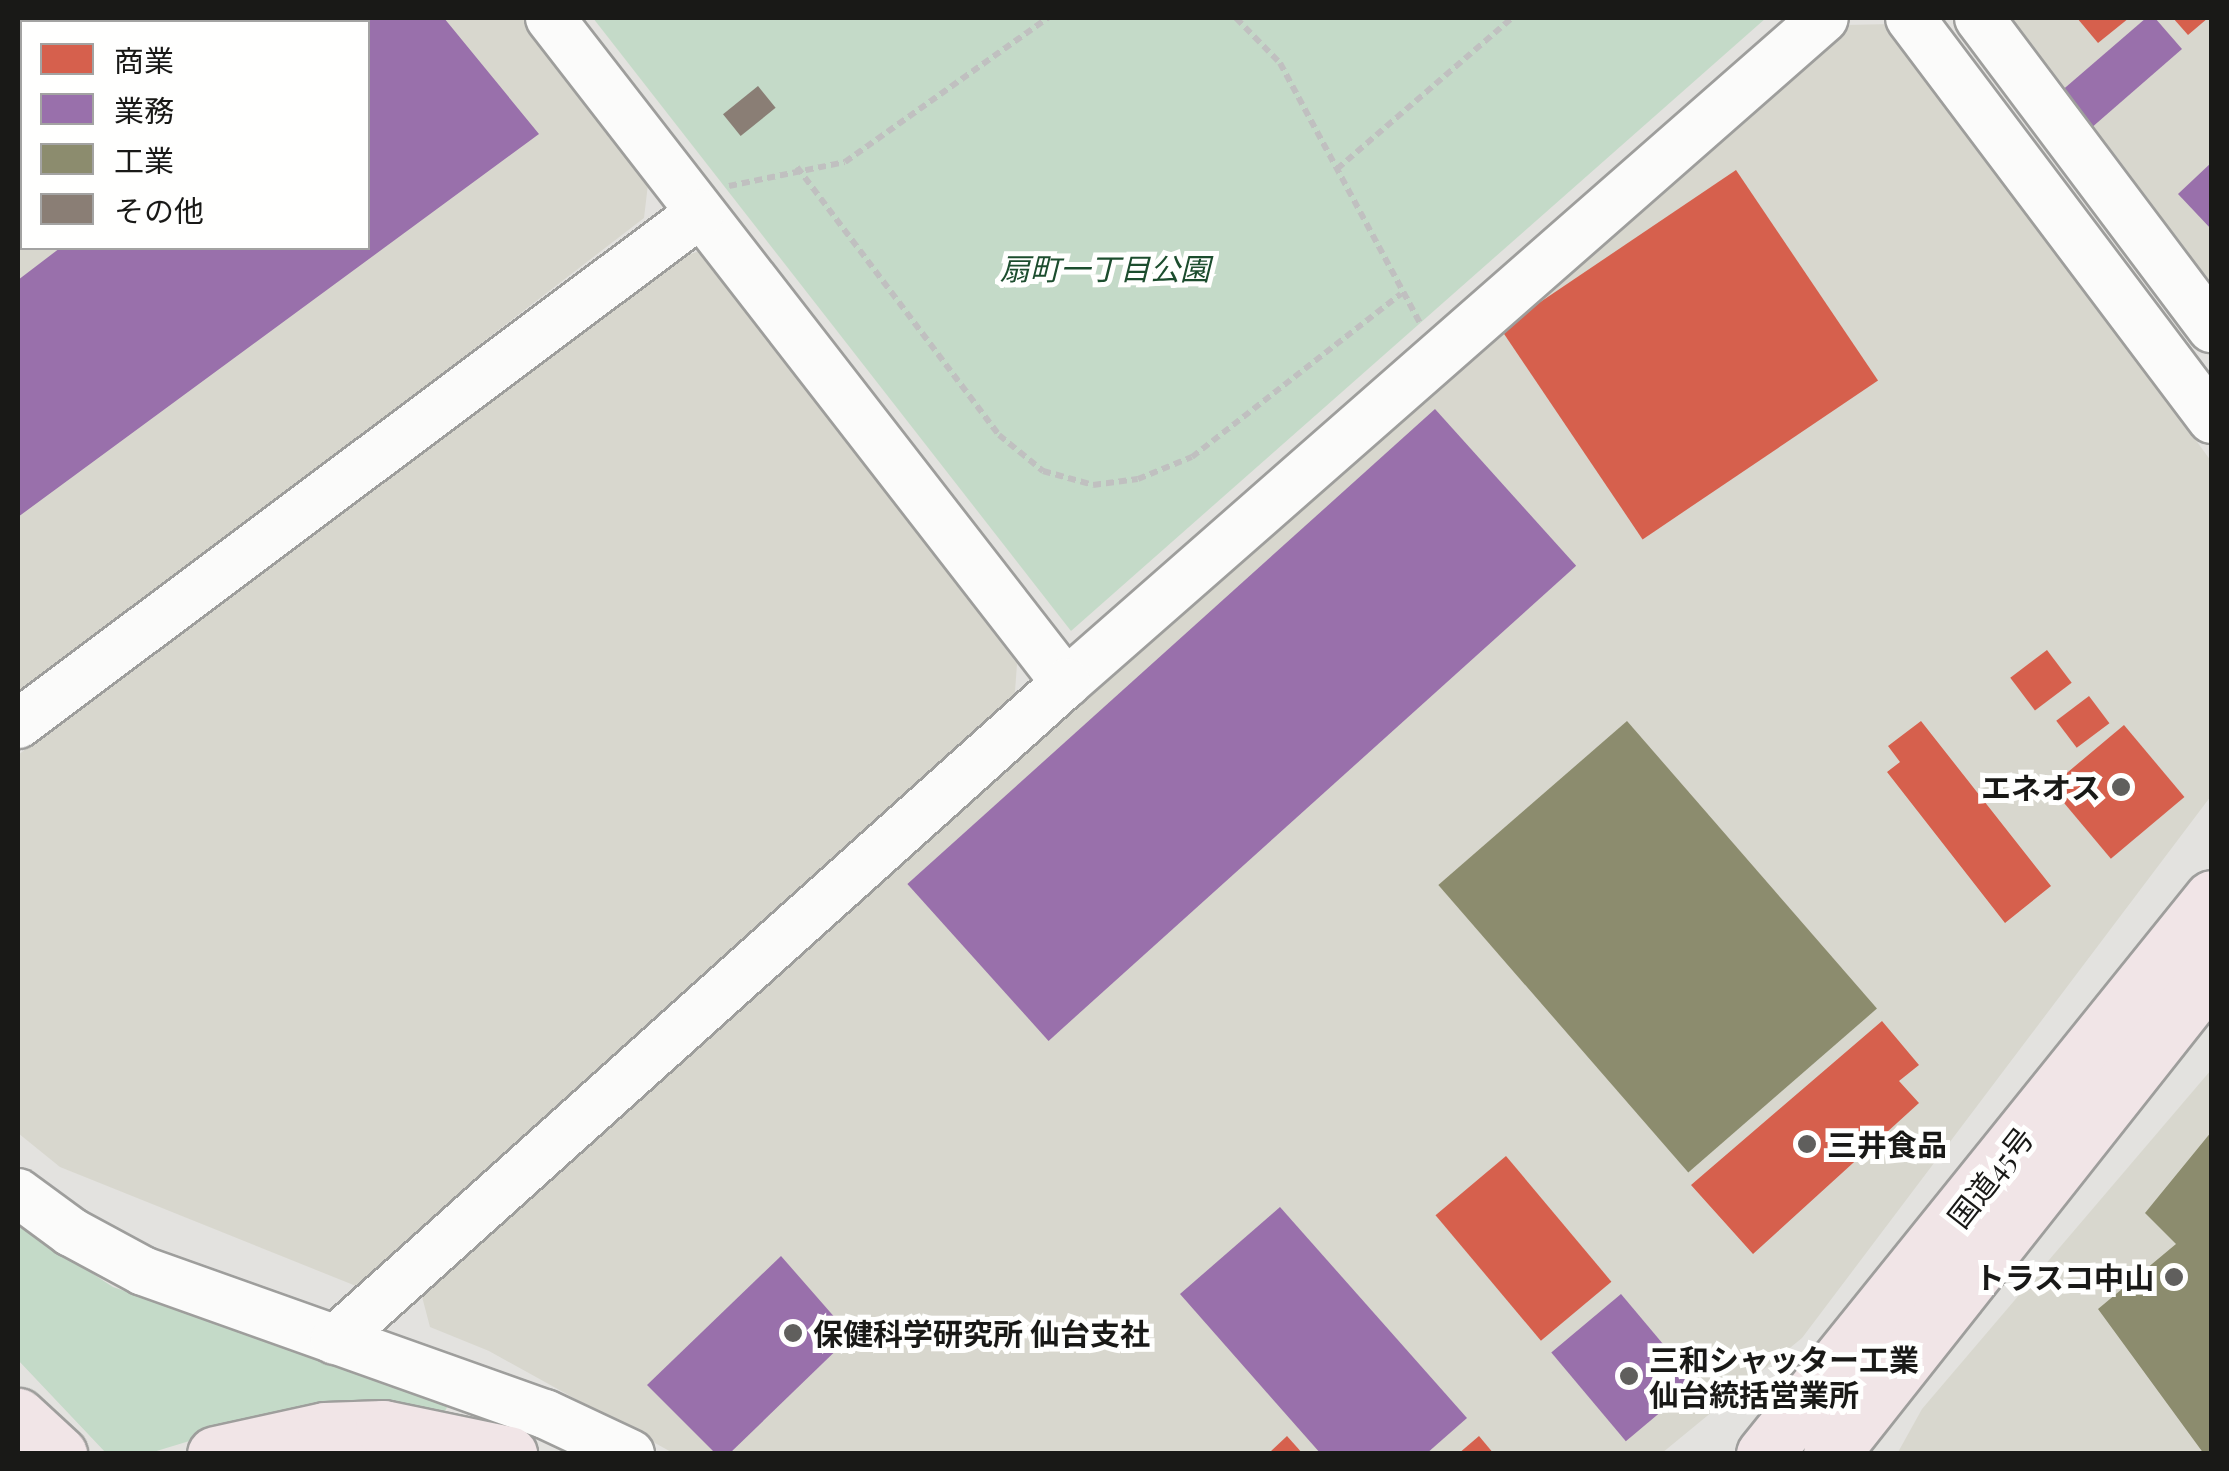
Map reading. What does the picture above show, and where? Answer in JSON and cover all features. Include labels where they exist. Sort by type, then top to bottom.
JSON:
[{"type":"highway","name":"国道45号","points":[[1764,1454],[2212,898]]},
{"type":"highway","name":"国道45号","points":[[1831,1454],[2212,972]]},
{"type":"highway","points":[[18,1416],[59,1454]]},
{"type":"highway","points":[[215,1454],[325,1430],[382,1428],[509,1454]]},
{"type":"street","points":[[550,18],[1066,683]]},
{"type":"street","points":[[335,1340],[1066,683],[1824,18]]},
{"type":"street","points":[[1910,18],[2212,419]]},
{"type":"street","points":[[1979,18],[2212,328]]},
{"type":"street","points":[[18,724],[699,214]]},
{"type":"street","points":[[18,1192],[70,1232],[143,1271],[545,1414],[630,1454]]},
{"type":"street","points":[[1734,1454],[1812,1396]]},
{"type":"path","points":[[699,214],[725,187],[797,167],[845,162],[1048,18]]},
{"type":"path","points":[[1236,18],[1280,63],[1401,294],[1442,352]]},
{"type":"path","points":[[1338,169],[1512,18]]},
{"type":"path","points":[[797,167],[1000,435],[1043,470],[1093,485],[1138,479],[1192,457],[1401,294]]},
{"type":"shaded area","points":[[527,18],[648,184],[644,218],[18,700],[18,54],[20,250],[370,250],[370,20],[68,20]]},
{"type":"shaded area","points":[[1997,18],[2211,18],[2211,298]]},
{"type":"shaded area","points":[[1893,24],[2211,461],[2211,796],[1802,1338],[1662,1453],[673,1453],[489,1351],[430,1327],[420,1289],[1844,25]]},
{"type":"shaded area","points":[[705,249],[1017,664],[1014,705],[361,1288],[60,1167],[18,1133],[18,755],[659,265]]},
{"type":"shaded area","points":[[2211,1070],[2211,1453],[1897,1454],[1922,1409]]},
{"type":"green space","name":"扇町一丁目公園","points":[[593,18],[1766,18],[1071,631]]},
{"type":"green space","points":[[18,1225],[113,1287],[449,1404],[445,1411],[305,1406],[150,1453],[106,1453],[18,1360]]},
{"type":"building: 商業","points":[[2077,18],[2129,18],[2098,43]]},
{"type":"building: 商業","points":[[2173,18],[2208,18],[2188,35]]},
{"type":"building: 商業","points":[[1736,170],[1878,381],[1643,539],[1501,329]]},
{"type":"building: 商業","points":[[2047,650],[2072,683],[2035,710],[2010,678]]},
{"type":"building: 商業","points":[[2089,696],[2109,723],[2077,748],[2056,721]]},
{"type":"building: 商業","points":[[1921,721],[2051,886],[2005,923],[1887,772],[1900,762],[1888,746]]},
{"type":"building: 商業","points":[[2124,725],[2184,797],[2111,859],[2050,787]]},
{"type":"building: 商業","name":"三井食品","points":[[1882,1021],[1919,1065],[1899,1081],[1919,1103],[1753,1254],[1691,1185]]},
{"type":"building: 商業","points":[[1506,1156],[1611,1282],[1541,1341],[1436,1215]]},
{"type":"building: 商業","points":[[1287,1436],[1303,1454],[1268,1454]]},
{"type":"building: 商業","points":[[1479,1436],[1494,1454],[1458,1454]]},
{"type":"building: 業務","points":[[444,18],[539,134],[18,517],[18,280],[57,250],[370,250],[370,20],[354,20]]},
{"type":"building: 業務","points":[[2146,18],[2155,18],[2182,49],[2090,129],[2059,93]]},
{"type":"building: 業務","points":[[2212,162],[2212,230],[2178,194]]},
{"type":"building: 業務","points":[[1435,409],[1576,566],[1049,1041],[907,884]]},
{"type":"building: 業務","points":[[1280,1207],[1467,1418],[1426,1454],[1321,1454],[1180,1294]]},
{"type":"building: 業務","points":[[781,1256],[851,1336],[729,1454],[716,1454],[647,1385]]},
{"type":"building: 業務","points":[[1621,1294],[1696,1383],[1626,1441],[1551,1352]]},
{"type":"building: 工業","points":[[1627,721],[1877,1009],[1688,1173],[1438,885]]},
{"type":"building: 工業","name":"トラスコ中山","points":[[2212,1131],[2212,1454],[2204,1454],[2098,1309],[2176,1244],[2145,1213]]},
{"type":"building: その他","points":[[758,86],[776,108],[741,136],[723,114]]},
{"type":"place","name":"エネオス","points":[[2121,787]]},
{"type":"place","name":"三井食品","points":[[1807,1144]]},
{"type":"place","name":"トラスコ中山","points":[[2174,1277]]},
{"type":"place","name":"保健科学研究所 仙台支社","points":[[793,1333]]},
{"type":"place","name":"三和シャッター工業 仙台統括営業所","points":[[1629,1376]]}]
